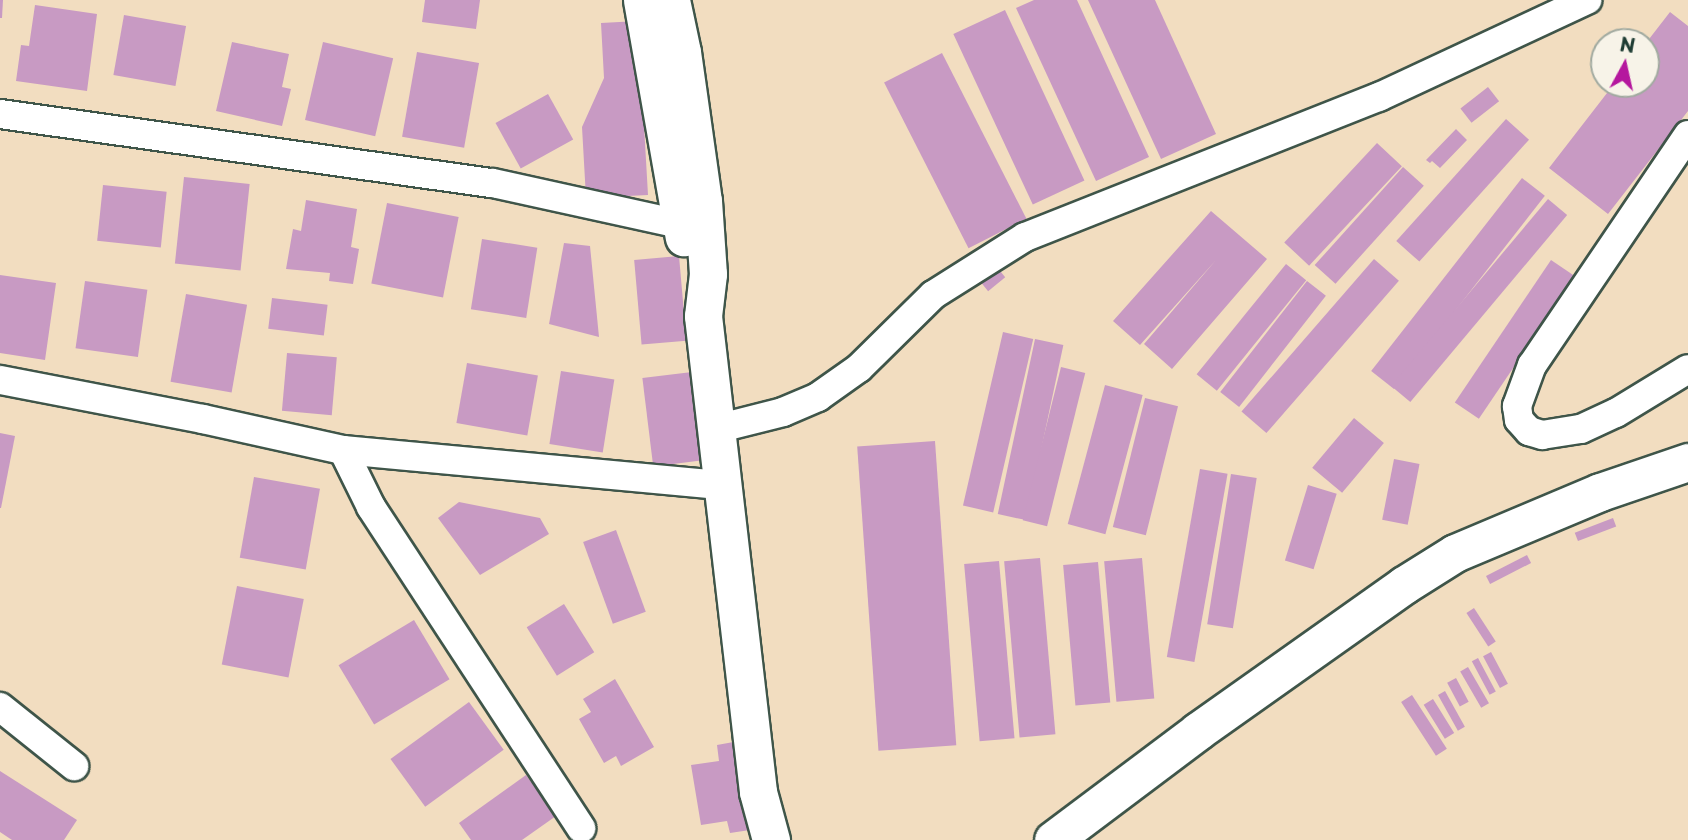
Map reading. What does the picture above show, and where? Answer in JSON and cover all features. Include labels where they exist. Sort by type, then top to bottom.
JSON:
[{"type":"main road","points":[[642,0],[694,227]]},
{"type":"main road","points":[[671,0],[682,52],[694,227],[688,274],[704,316],[758,792],[771,840]]},
{"type":"main road","points":[[1053,840],[1198,731],[1404,585],[1455,553],[1600,492],[1688,462]]},
{"type":"street","points":[[716,429],[783,412],[818,397],[859,368],[933,295],[1025,237],[1379,97],[1587,0]]},
{"type":"street","points":[[0,114],[492,183],[694,227]]},
{"type":"street","points":[[1688,135],[1532,365],[1517,406],[1519,420],[1529,431],[1542,435],[1581,429],[1616,413],[1688,369]]},
{"type":"street","points":[[0,380],[203,419],[343,450],[722,485]]},
{"type":"street","points":[[343,450],[371,507],[581,828]]},
{"type":"street","points":[[0,707],[74,766]]},
{"type":"building","points":[[0,0],[3,0],[2,18],[0,18]]},
{"type":"building","points":[[425,0],[480,0],[476,29],[422,22]]},
{"type":"building","points":[[1034,0],[1077,0],[1149,157],[1096,181],[1016,8]]},
{"type":"building","points":[[1088,0],[1155,0],[1216,134],[1161,159]]},
{"type":"building","points":[[35,5],[97,14],[87,91],[16,81],[21,45],[29,46]]},
{"type":"building","points":[[1005,10],[1084,180],[1033,204],[953,34]]},
{"type":"building","points":[[1670,12],[1688,26],[1688,111],[1608,214],[1549,168],[1603,98],[1660,98],[1660,28],[1658,28]]},
{"type":"building","points":[[124,15],[186,26],[175,86],[113,75]]},
{"type":"building","points":[[638,21],[648,195],[586,198],[582,127],[604,78],[601,23]]},
{"type":"building","points":[[232,42],[289,54],[282,87],[291,89],[282,126],[216,111]]},
{"type":"building","points":[[323,42],[393,58],[375,136],[305,120]]},
{"type":"building","points":[[417,52],[479,63],[464,148],[402,137]]},
{"type":"building","points":[[942,53],[1026,219],[969,248],[884,83]]},
{"type":"building","points":[[1488,87],[1499,101],[1472,123],[1460,109]]},
{"type":"building","points":[[548,94],[573,139],[521,169],[496,123]]},
{"type":"building","points":[[1506,119],[1529,140],[1419,262],[1396,241]]},
{"type":"building","points":[[1456,129],[1467,140],[1440,168],[1432,161],[1430,163],[1426,160]]},
{"type":"building","points":[[1377,143],[1402,166],[1309,266],[1284,242]]},
{"type":"building","points":[[1403,167],[1424,186],[1335,284],[1315,265]]},
{"type":"building","points":[[184,177],[250,184],[241,270],[175,264]]},
{"type":"building","points":[[1522,178],[1545,196],[1394,389],[1371,371]]},
{"type":"building","points":[[103,185],[167,192],[161,247],[97,241]]},
{"type":"building","points":[[1548,199],[1567,215],[1410,402],[1391,386]]},
{"type":"building","points":[[306,200],[357,209],[351,247],[359,249],[353,284],[329,281],[330,273],[286,269],[293,229],[301,231]]},
{"type":"building","points":[[387,203],[459,217],[443,297],[371,283]]},
{"type":"building","points":[[1211,211],[1267,259],[1172,369],[1144,344],[1216,260],[1140,345],[1113,321]]},
{"type":"building","points":[[482,239],[537,248],[526,318],[471,309]]},
{"type":"building","points":[[564,243],[590,246],[599,337],[549,324]]},
{"type":"building","points":[[679,256],[686,341],[642,345],[634,260]]},
{"type":"building","points":[[1374,259],[1399,281],[1266,433],[1241,411]]},
{"type":"building","points":[[1551,260],[1575,276],[1479,419],[1455,403]]},
{"type":"building","points":[[992,261],[1005,277],[988,291],[975,275]]},
{"type":"building","points":[[1286,264],[1306,280],[1217,391],[1197,374]]},
{"type":"building","points":[[0,275],[56,283],[45,360],[0,353]]},
{"type":"building","points":[[85,281],[147,290],[138,357],[76,348]]},
{"type":"building","points":[[1307,281],[1326,296],[1239,407],[1220,392]]},
{"type":"building","points":[[186,294],[247,305],[232,392],[171,382]]},
{"type":"building","points":[[272,298],[328,305],[324,336],[268,329]]},
{"type":"building","points":[[1003,332],[1033,339],[993,512],[963,505]]},
{"type":"building","points":[[1035,339],[1063,345],[1026,520],[998,514]]},
{"type":"building","points":[[287,353],[337,357],[332,415],[282,411]]},
{"type":"building","points":[[467,363],[538,376],[527,436],[456,423]]},
{"type":"building","points":[[1061,367],[1085,373],[1047,526],[1023,520]]},
{"type":"building","points":[[561,371],[614,379],[603,453],[549,444]]},
{"type":"building","points":[[692,372],[703,460],[653,466],[642,378]]},
{"type":"building","points":[[1105,385],[1143,395],[1105,534],[1068,524]]},
{"type":"building","points":[[1145,398],[1178,406],[1146,535],[1113,527]]},
{"type":"building","points":[[1354,418],[1384,443],[1342,493],[1312,468]]},
{"type":"building","points":[[0,433],[15,436],[1,508],[0,508]]},
{"type":"building","points":[[935,441],[956,745],[878,751],[857,446]]},
{"type":"building","points":[[1394,459],[1420,464],[1408,525],[1382,520]]},
{"type":"building","points":[[1200,469],[1228,474],[1194,662],[1167,657]]},
{"type":"building","points":[[1231,474],[1257,478],[1233,628],[1207,624]]},
{"type":"building","points":[[254,477],[320,489],[306,569],[240,558]]},
{"type":"building","points":[[1308,485],[1337,494],[1314,569],[1285,561]]},
{"type":"building","points":[[459,502],[540,518],[549,534],[480,575],[438,518]]},
{"type":"building","points":[[1613,518],[1616,526],[1578,541],[1575,533]]},
{"type":"building","points":[[616,530],[646,612],[613,624],[583,542]]},
{"type":"building","points":[[1527,555],[1531,563],[1490,584],[1486,576]]},
{"type":"building","points":[[1040,558],[1055,734],[1020,737],[1004,561]]},
{"type":"building","points":[[1142,558],[1154,698],[1116,702],[1104,561]]},
{"type":"building","points":[[999,561],[1015,738],[980,741],[964,564]]},
{"type":"building","points":[[1098,562],[1110,702],[1075,706],[1063,565]]},
{"type":"building","points":[[237,586],[304,599],[288,678],[222,665]]},
{"type":"building","points":[[564,604],[594,652],[557,676],[527,627]]},
{"type":"building","points":[[1474,608],[1496,642],[1488,646],[1466,613]]},
{"type":"building","points":[[414,620],[450,679],[374,724],[339,665]]},
{"type":"building","points":[[1491,652],[1508,684],[1500,688],[1483,656]]},
{"type":"building","points":[[1478,658],[1496,692],[1490,695],[1472,661]]},
{"type":"building","points":[[1468,667],[1489,703],[1481,708],[1460,672]]},
{"type":"building","points":[[1456,678],[1469,702],[1460,707],[1447,683]]},
{"type":"building","points":[[615,679],[654,747],[621,766],[616,756],[604,763],[579,719],[591,712],[583,699]]},
{"type":"building","points":[[1445,691],[1465,727],[1458,731],[1438,695]]},
{"type":"building","points":[[1412,695],[1447,749],[1436,756],[1401,702]]},
{"type":"building","points":[[1433,699],[1454,733],[1445,739],[1424,705]]},
{"type":"building","points":[[469,702],[504,750],[425,807],[391,759]]},
{"type":"building","points":[[739,741],[750,830],[730,833],[727,821],[701,825],[691,765],[719,761],[717,745]]},
{"type":"building","points":[[0,771],[77,820],[64,840],[12,840],[0,832]]},
{"type":"building","points":[[526,775],[556,816],[522,840],[471,840],[459,823]]}]
